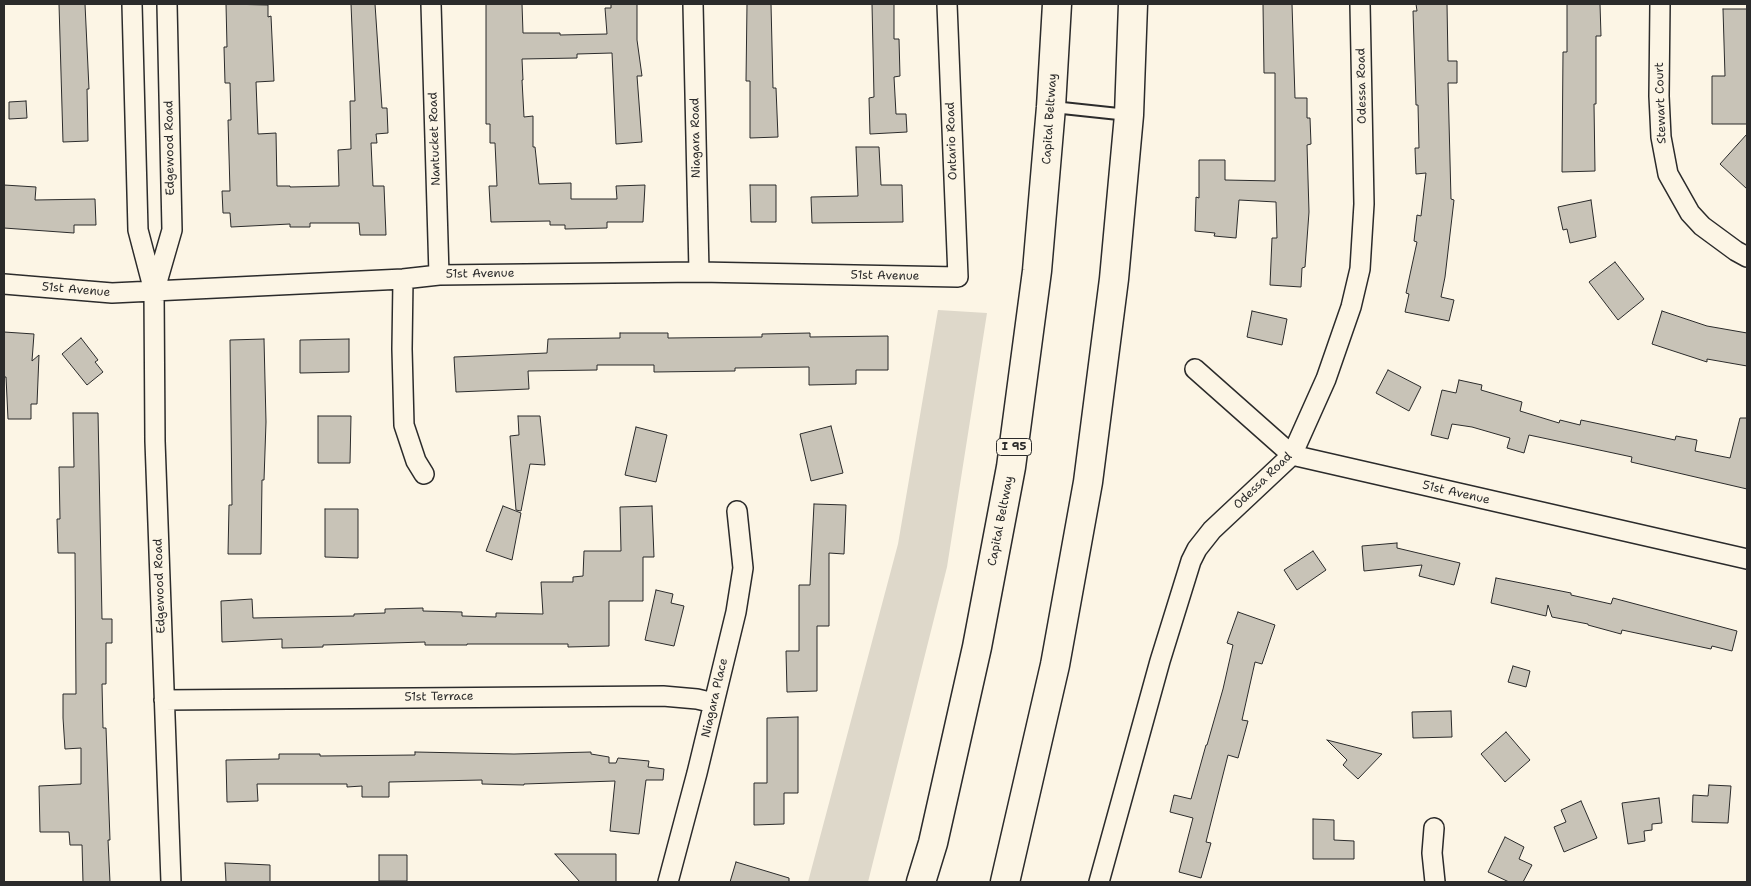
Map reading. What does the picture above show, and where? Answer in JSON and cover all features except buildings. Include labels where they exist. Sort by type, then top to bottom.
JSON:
[{"type":"highway","name":"Capital Beltway","points":[[921,882],[933,843],[977,647],[1011,468],[1037,271],[1051,107],[1057,4]]},
{"type":"highway","points":[[1005,882],[1055,665],[1088,482],[1114,279],[1129,115],[1133,4]]},
{"type":"street","name":"Edgewood Road","points":[[132,4],[138,230],[154,290],[155,441],[172,882]]},
{"type":"street","name":"Edgewood Road","points":[[154,290],[172,230],[167,4]]},
{"type":"street","name":"Nantucket Road","points":[[431,4],[439,275]]},
{"type":"street","name":"Niagara Road","points":[[693,4],[699,272]]},
{"type":"street","name":"Ontario Road","points":[[947,4],[958,277]]},
{"type":"street","name":"Odessa Road","points":[[1099,882],[1160,661],[1191,561],[1197,549],[1212,530],[1292,455],[1326,379],[1351,307],[1360,269],[1364,204],[1360,4]]},
{"type":"street","name":"Stewart Court","points":[[1660,4],[1660,136],[1668,174],[1681,199],[1696,219],[1729,246],[1747,257]]},
{"type":"street","name":"51st Avenue","points":[[4,284],[112,293],[403,279],[439,275],[699,272],[958,277]]},
{"type":"street","points":[[403,279],[404,425],[416,461],[424,474]]},
{"type":"street","name":"51st Avenue","points":[[1195,369],[1292,455],[1747,560]]},
{"type":"street","name":"Niagara Place","points":[[668,882],[736,612],[743,568],[737,511]]},
{"type":"street","name":"51st Terrace","points":[[164,700],[654,696],[697,699],[714,703]]},
{"type":"street","points":[[1434,828],[1432,853],[1435,882]]},
{"type":"lane","points":[[1051,107],[1129,115]]},
{"type":"shaded area","points":[[938,310],[987,313],[947,567],[868,882],[808,882],[898,544]]}]
